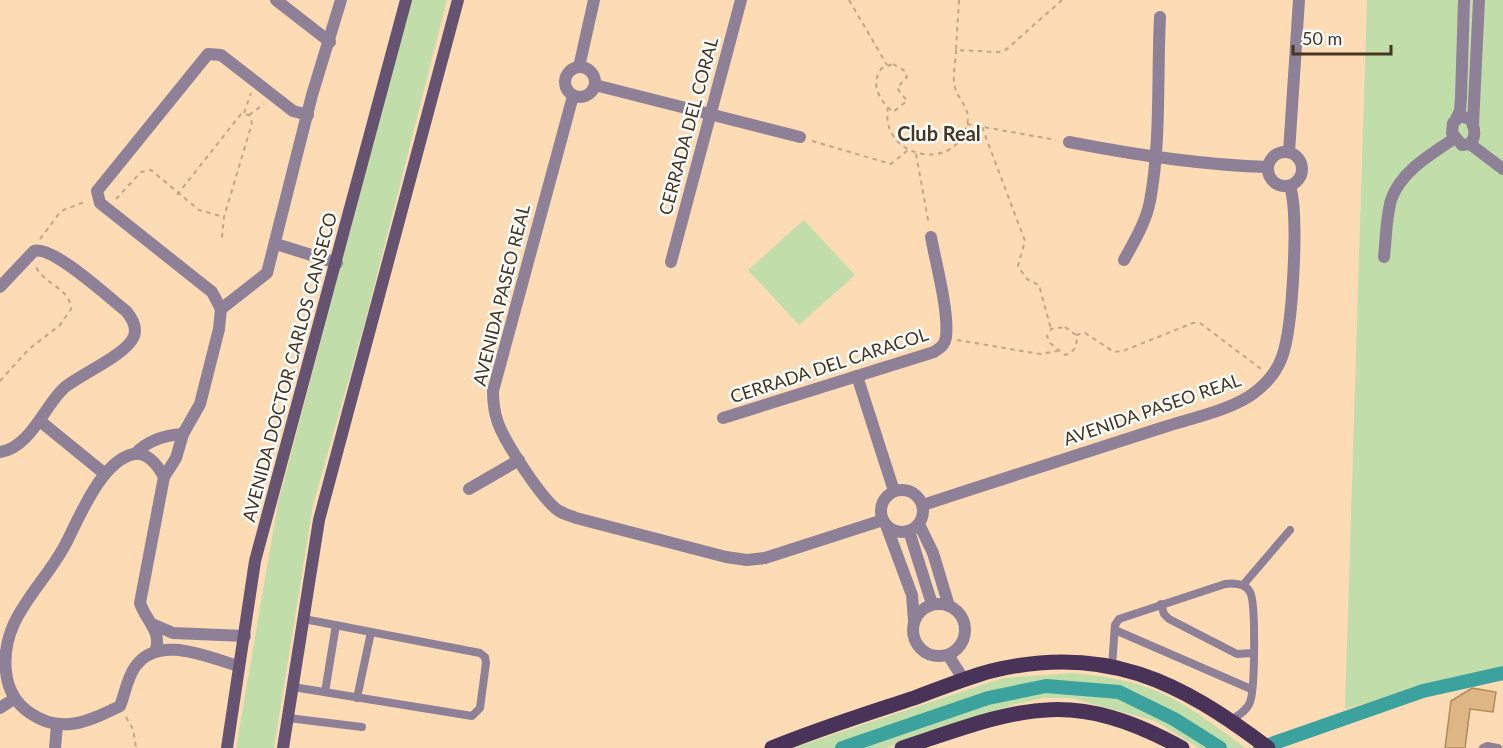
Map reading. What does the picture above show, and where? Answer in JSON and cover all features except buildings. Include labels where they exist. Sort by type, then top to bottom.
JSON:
[{"type":"main road","name":"AVENIDA DOCTOR CARLOS CANSECO","points":[[227,748],[255,561],[406,0]]},
{"type":"main road","points":[[283,748],[319,520],[458,0]]},
{"type":"main road","points":[[772,748],[964,680],[1001,669],[1059,661],[1112,666],[1159,680],[1244,729],[1268,748]]},
{"type":"main road","points":[[902,748],[987,720],[1024,711],[1055,709],[1113,717],[1156,734],[1182,748]]},
{"type":"street","points":[[276,0],[330,42]]},
{"type":"street","points":[[221,309],[267,273],[341,0]]},
{"type":"street","points":[[579,68],[594,0]]},
{"type":"street","name":"CERRADA DEL CORAL","points":[[671,262],[741,0]]},
{"type":"street","points":[[1289,152],[1299,0]]},
{"type":"street","points":[[1470,144],[1475,132],[1473,125],[1479,0]]},
{"type":"street","points":[[1478,13],[1464,6],[1460,111],[1452,128],[1455,138],[1462,145],[1470,144],[1503,170]]},
{"type":"street","points":[[1124,260],[1141,228],[1150,202],[1155,159],[1160,17]]},
{"type":"street","points":[[155,652],[159,639],[152,624],[144,616],[140,603],[164,477],[176,458],[183,434],[200,404],[219,329],[221,309],[212,292],[97,198],[100,185],[208,54],[221,55],[292,111],[308,115]]},
{"type":"street","points":[[579,68],[589,70],[595,85],[590,94],[573,96],[565,82],[569,72],[579,68]]},
{"type":"street","points":[[595,85],[710,112],[800,137]]},
{"type":"street","name":"AVENIDA PASEO REAL","points":[[573,96],[493,391],[493,408],[499,426],[519,460],[550,503],[560,512],[726,557],[747,560],[765,558],[884,522]]},
{"type":"street","points":[[1456,119],[1465,116],[1473,125]]},
{"type":"street","points":[[1384,257],[1391,200],[1402,180],[1417,165],[1455,138]]},
{"type":"street","points":[[1069,142],[1155,159],[1221,166],[1268,167]]},
{"type":"street","points":[[1289,152],[1296,155],[1303,168],[1298,181],[1290,186],[1278,185],[1272,180],[1268,167],[1275,154],[1289,152]]},
{"type":"street","name":"AVENIDA PASEO REAL","points":[[922,505],[1241,400],[1254,393],[1271,376],[1282,359],[1285,345],[1291,293],[1294,199],[1290,186]]},
{"type":"street","name":"CERRADA DEL CARACOL","points":[[723,418],[934,352],[942,346],[946,338],[942,298],[931,237]]},
{"type":"street","points":[[276,244],[337,262]]},
{"type":"street","points":[[0,287],[34,251],[45,250],[62,260],[126,312],[133,320],[134,327],[134,336],[126,346],[74,379],[55,396],[40,421],[12,447],[0,452]]},
{"type":"street","points":[[857,376],[894,491]]},
{"type":"street","points":[[40,421],[105,474]]},
{"type":"street","points":[[135,454],[145,443],[170,434],[183,434]]},
{"type":"street","points":[[164,477],[148,456],[135,454],[123,458],[105,474],[80,514],[54,563],[24,603],[4,637],[4,660],[10,690],[14,699],[33,716],[57,725],[83,724],[120,706],[134,668],[142,658],[155,652],[178,650],[239,666]]},
{"type":"street","points":[[469,489],[519,460]]},
{"type":"street","points":[[914,527],[933,553],[949,606],[962,618],[965,626],[961,644],[948,655],[931,655],[917,645],[914,638],[912,595],[884,522],[881,506],[884,499],[894,491],[901,489],[915,494],[922,505],[914,527],[932,604]]},
{"type":"street","points":[[884,522],[896,531],[914,527]]},
{"type":"street","points":[[914,621],[918,614],[932,604],[949,606]]},
{"type":"street","points":[[152,624],[174,633],[245,636]]},
{"type":"street","points":[[948,655],[964,680]]},
{"type":"street","points":[[0,708],[14,699]]},
{"type":"street","points":[[55,748],[57,725]]},
{"type":"lane","points":[[1243,585],[1290,530]]},
{"type":"lane","points":[[1112,666],[1115,630],[1119,619],[1225,584],[1243,585],[1250,591],[1253,601],[1250,703],[1230,721]]},
{"type":"lane","points":[[1161,604],[1164,614],[1169,618],[1237,654],[1253,653]]},
{"type":"lane","points":[[293,687],[472,716],[480,708],[486,663],[485,657],[480,653],[304,619]]},
{"type":"lane","points":[[325,693],[336,625]]},
{"type":"lane","points":[[1115,630],[1251,689]]},
{"type":"lane","points":[[357,698],[371,632]]},
{"type":"lane","points":[[288,718],[362,727]]},
{"type":"lane","points":[[1483,748],[1487,746],[1498,748]]},
{"type":"path","points":[[849,0],[887,65]]},
{"type":"path","points":[[888,107],[888,126],[892,135],[908,150],[916,154],[935,154],[951,148],[964,134],[968,124],[966,104],[953,84],[959,0]]},
{"type":"path","points":[[957,50],[1003,51],[1062,0]]},
{"type":"path","points":[[887,65],[900,66],[907,77],[897,88],[906,98],[905,103],[893,112],[879,96],[876,85],[879,72],[887,65]]},
{"type":"path","points":[[177,195],[244,113],[255,82]]},
{"type":"path","points":[[249,115],[274,97]]},
{"type":"path","points":[[222,238],[224,217],[252,123],[249,115],[244,113]]},
{"type":"path","points":[[968,124],[1069,142]]},
{"type":"path","points":[[982,127],[1024,241],[1018,266],[1027,279],[1039,285],[1051,329],[1048,340],[1065,355],[1073,351],[1077,342],[1076,335],[1065,327],[1051,329]]},
{"type":"path","points":[[800,137],[891,164],[908,150]]},
{"type":"path","points":[[916,154],[931,237]]},
{"type":"path","points":[[0,381],[29,349],[60,325],[71,309],[67,296],[38,272],[34,251],[41,237],[61,211],[97,198],[120,197],[145,170],[151,170],[177,195],[199,210],[224,217]]},
{"type":"path","points":[[1076,335],[1085,333],[1107,349],[1123,351],[1193,323],[1200,323],[1271,376]]},
{"type":"path","points":[[946,338],[1040,354],[1058,351]]},
{"type":"path","points":[[120,706],[133,729],[136,748]]},
{"type":"green space","points":[[411,0],[447,0],[365,322],[313,505],[274,748],[236,748],[278,503]]},
{"type":"green space","points":[[1367,0],[1503,0],[1503,666],[1345,709]]},
{"type":"green space","points":[[804,220],[855,275],[799,325],[748,270]]},
{"type":"green space","points":[[1073,673],[1122,680],[1164,694],[1200,715],[1246,748],[1199,748],[1155,721],[1071,698],[1043,698],[1016,704],[885,748],[793,748],[1003,678]]},
{"type":"waterway","points":[[1260,748],[1423,691],[1503,673]]},
{"type":"waterway","points":[[842,748],[988,698],[1046,686],[1119,692],[1174,719],[1220,748]]},
{"type":"district","name":"Club Real","points":[[939,133]]}]
